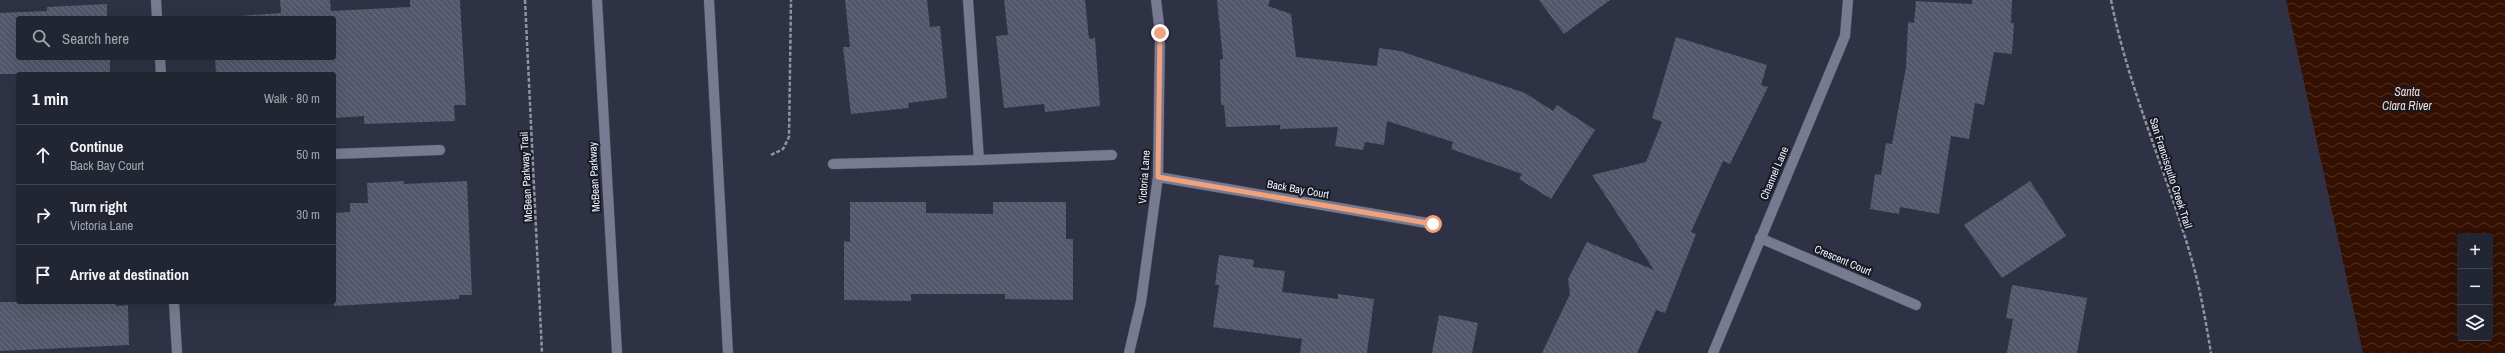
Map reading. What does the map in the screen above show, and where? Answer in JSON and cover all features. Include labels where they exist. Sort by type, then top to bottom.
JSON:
[{"type":"street","points":[[156,0],[157,16]]},
{"type":"street","name":"McBean Parkway","points":[[596,0],[617,353]]},
{"type":"street","points":[[709,0],[728,353]]},
{"type":"street","points":[[968,0],[979,160]]},
{"type":"street","name":"Victoria Lane","points":[[1129,353],[1141,302],[1158,177],[1160,33],[1156,0]]},
{"type":"street","name":"Channel Lane","points":[[1713,353],[1846,36],[1848,0]]},
{"type":"street","points":[[160,60],[161,72]]},
{"type":"street","points":[[336,154],[440,150]]},
{"type":"street","points":[[833,164],[1112,156]]},
{"type":"street","name":"Back Bay Court","points":[[1158,177],[1433,224]]},
{"type":"street","name":"Crescent Court","points":[[1760,238],[1916,305]]},
{"type":"street","points":[[174,304],[177,353]]},
{"type":"path","name":"McBean Parkway Trail","points":[[525,0],[542,353]]},
{"type":"path","points":[[771,155],[783,149],[789,137],[792,0]]},
{"type":"path","name":"San Francisquito Creek Trail","points":[[2111,0],[2120,44],[2193,264],[2204,312],[2211,353]]},
{"type":"water","name":"Santa Clara River","points":[[2286,0],[2505,0],[2505,353],[2363,353]]},
{"type":"building","points":[[280,0],[330,0],[331,11],[410,7],[410,0],[460,0],[466,105],[454,105],[455,121],[364,124],[364,116],[336,118],[336,72],[216,72],[215,60],[336,60],[336,16],[240,16],[281,13]]},
{"type":"building","points":[[845,0],[927,0],[930,27],[940,26],[947,98],[908,103],[909,108],[851,114],[843,47],[850,47]]},
{"type":"building","points":[[1004,0],[1085,0],[1089,39],[1095,38],[1100,106],[1045,112],[1044,104],[1004,108],[996,36],[1008,35]]},
{"type":"building","points":[[1217,0],[1270,0],[1268,6],[1291,14],[1296,57],[1377,66],[1379,48],[1400,51],[1525,93],[1553,111],[1557,105],[1595,130],[1551,199],[1519,179],[1522,174],[1451,149],[1453,142],[1387,121],[1384,145],[1365,142],[1363,150],[1335,146],[1338,127],[1280,129],[1280,125],[1226,127],[1224,105],[1221,105],[1220,60],[1223,59]]},
{"type":"building","points":[[1539,0],[1610,0],[1564,34]]},
{"type":"building","points":[[1972,0],[2012,0],[2011,23],[2014,23],[2012,54],[1994,52],[1984,105],[1975,103],[1969,139],[1951,136],[1939,214],[1900,207],[1899,214],[1870,209],[1875,174],[1881,175],[1886,143],[1892,144],[1906,67],[1908,22],[1914,23],[1916,1],[1972,4]]},
{"type":"building","points":[[107,4],[107,16],[16,16],[16,60],[110,60],[110,72],[16,72],[16,74],[0,74],[0,13],[47,11],[47,7]]},
{"type":"building","points":[[1676,37],[1767,65],[1761,85],[1768,87],[1730,164],[1723,161],[1691,232],[1696,234],[1665,313],[1656,310],[1637,353],[1542,353],[1570,294],[1568,279],[1587,242],[1654,270],[1592,175],[1646,162],[1662,122],[1652,118]]},
{"type":"building","points":[[404,181],[404,184],[467,181],[472,295],[459,295],[459,299],[334,306],[334,304],[336,304],[336,213],[350,212],[350,203],[368,203],[367,183]]},
{"type":"building","points":[[2030,181],[2066,236],[2002,278],[1964,225]]},
{"type":"building","points":[[850,202],[926,202],[926,213],[993,214],[993,202],[1066,202],[1066,239],[1073,239],[1073,300],[1005,299],[1005,294],[911,294],[911,301],[844,300],[844,241],[850,242]]},
{"type":"building","points":[[1219,255],[1254,260],[1253,267],[1285,271],[1282,292],[1338,299],[1338,294],[1374,299],[1367,353],[1300,353],[1302,339],[1213,327],[1219,285],[1215,285]]},
{"type":"building","points":[[2012,285],[2087,298],[2077,353],[2007,353],[2013,319],[2006,318]]},
{"type":"building","points":[[0,302],[16,302],[16,304],[128,305],[129,345],[0,351]]},
{"type":"building","points":[[1439,315],[1478,323],[1472,353],[1432,353]]},
{"type":"route","points":[[1160,33],[1158,177],[1433,224]]}]
